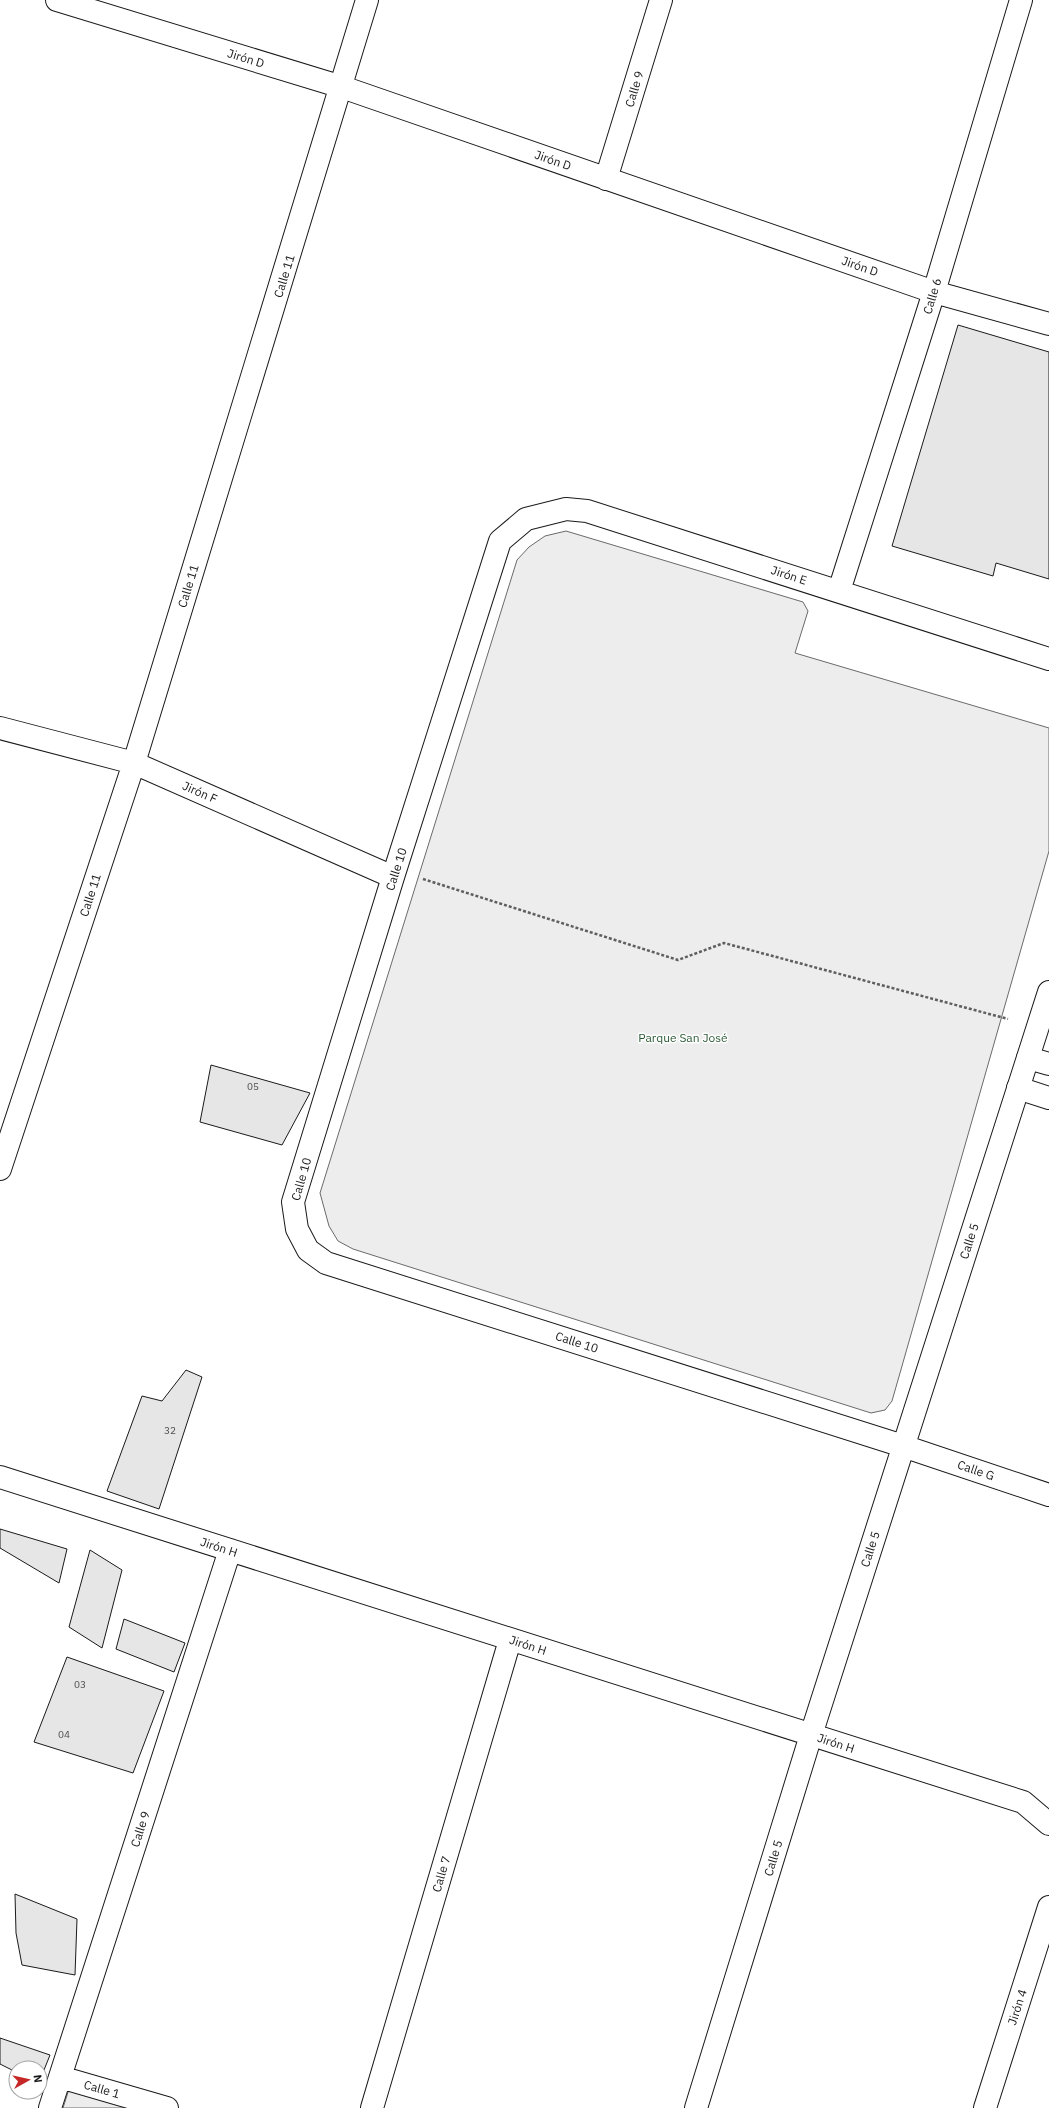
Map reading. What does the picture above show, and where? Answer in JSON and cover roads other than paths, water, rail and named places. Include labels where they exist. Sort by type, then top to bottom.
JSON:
[{"type":"street","name":"Jirón D","points":[[57,0],[342,87],[934,292],[1049,324]]},
{"type":"street","name":"Calle 11","points":[[0,1169],[134,763],[342,87],[367,0]]},
{"type":"street","name":"Calle 9","points":[[606,179],[661,0]]},
{"type":"street","name":"Calle 6","points":[[839,591],[934,292],[1021,0]]},
{"type":"street","name":"Jirón E","points":[[526,518],[566,509],[587,511],[1049,659]]},
{"type":"street","name":"Calle 10","points":[[526,518],[500,541],[394,873],[293,1202],[297,1229],[308,1250],[326,1263],[903,1446]]},
{"type":"street","name":"Jirón F","points":[[0,728],[134,763],[394,873]]},
{"type":"street","name":"Calle 5","points":[[696,2108],[811,1735],[1049,992]]},
{"type":"street","points":[[1028,1058],[1049,1064]]},
{"type":"street","points":[[1018,1088],[1049,1098]]},
{"type":"street","name":"Calle G","points":[[903,1446],[1049,1495]]},
{"type":"street","name":"Jirón H","points":[[0,1477],[1023,1802],[1049,1824]]},
{"type":"street","name":"Calle 9","points":[[50,2108],[230,1550]]},
{"type":"street","name":"Calle 7","points":[[372,2108],[510,1640]]},
{"type":"street","name":"Jirón 4","points":[[985,2108],[1049,1907]]},
{"type":"street","name":"Calle 1","points":[[60,2077],[167,2108]]},
{"type":"park label","name":"Parque San José","points":[[683,1037]]}]
